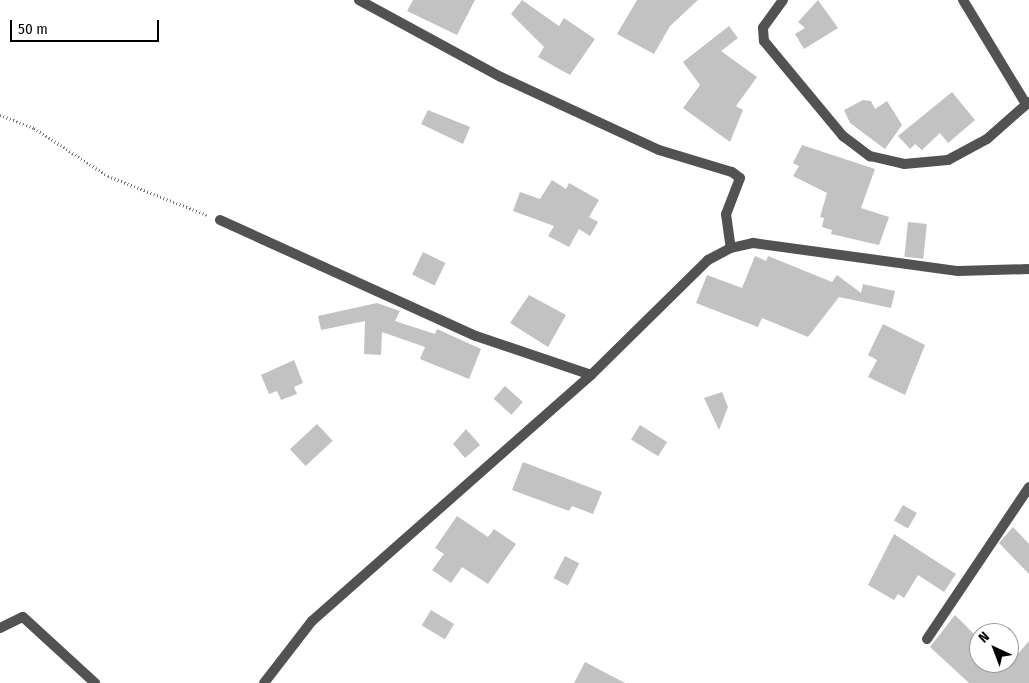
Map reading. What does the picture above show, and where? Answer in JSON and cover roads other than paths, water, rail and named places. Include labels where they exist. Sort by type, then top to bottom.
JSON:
[{"type":"street","points":[[359,0],[502,77],[659,150],[732,172],[740,178],[726,214],[731,248]]},
{"type":"street","points":[[783,0],[763,28],[764,41],[843,136],[870,156],[904,164],[948,160],[987,139],[1028,104],[963,0]]},
{"type":"street","points":[[220,220],[476,336],[591,375]]},
{"type":"street","points":[[264,683],[312,621],[591,375],[708,260],[731,248],[753,243],[958,271],[1029,269]]},
{"type":"street","points":[[927,639],[1029,487]]},
{"type":"street","points":[[0,628],[24,617],[95,683]]}]
